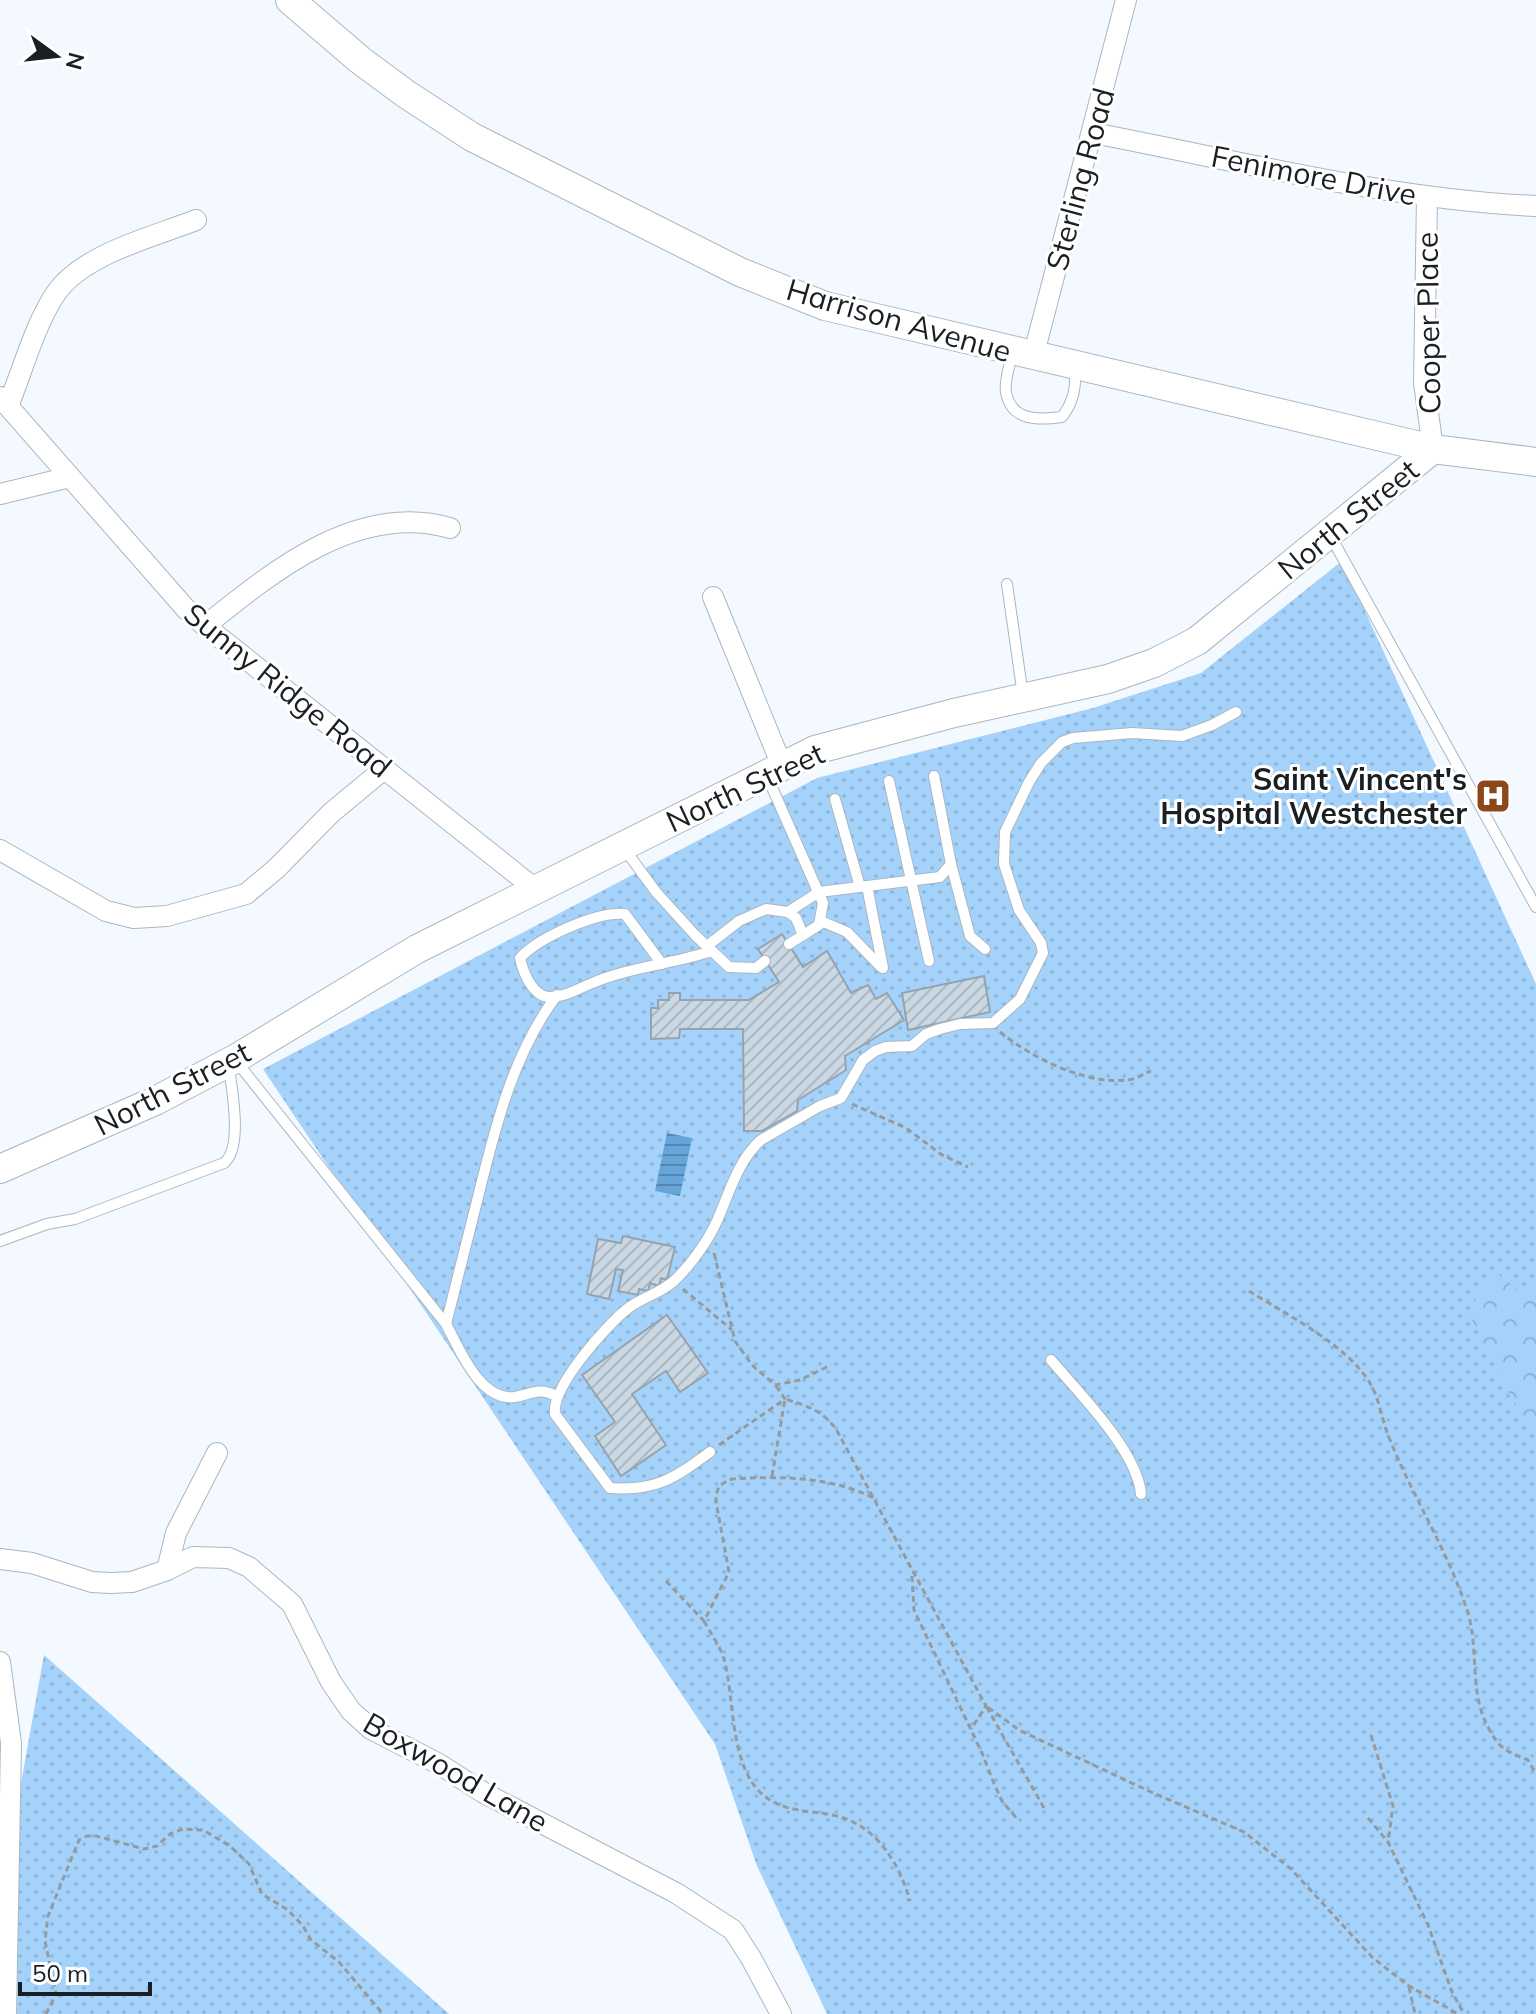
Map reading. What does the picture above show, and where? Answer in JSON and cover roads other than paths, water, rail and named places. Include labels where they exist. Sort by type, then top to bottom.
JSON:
[{"type":"street","name":"Harrison Avenue","points":[[290,0],[360,60],[472,137],[740,272],[825,306],[1433,449]]},
{"type":"street","name":"Sterling Road","points":[[1023,355],[1093,133],[1126,0]]},
{"type":"street","name":"Fenimore Drive","points":[[1093,133],[1329,182],[1427,197],[1536,206]]},
{"type":"street","name":"Cooper Place","points":[[1427,197],[1424,383],[1433,449]]},
{"type":"street","points":[[4,402],[57,292],[75,273],[100,258],[196,220]]},
{"type":"street","name":"Sunny Ridge Road","points":[[4,402],[186,609],[534,888]]},
{"type":"street","name":"North Street","points":[[0,1169],[155,1101],[232,1061],[417,949],[815,750],[954,713],[1108,679],[1154,663],[1197,641],[1433,449],[1536,462]]},
{"type":"street","points":[[0,494],[70,477]]},
{"type":"street","points":[[205,626],[278,570],[346,534],[396,522],[433,523],[450,528]]},
{"type":"street","points":[[713,597],[774,770]]},
{"type":"street","points":[[0,850],[106,911],[134,918],[167,916],[246,894],[277,868],[331,813],[384,769]]},
{"type":"street","points":[[167,1570],[176,1533],[217,1453]]},
{"type":"street","name":"Boxwood Lane","points":[[0,1559],[32,1563],[92,1582],[132,1582],[193,1557],[213,1555],[229,1558],[254,1570],[292,1604],[331,1682],[351,1711],[371,1729],[439,1764],[484,1793],[676,1893],[733,1930],[781,2014]]},
{"type":"street","points":[[1,1675],[11,1743],[6,2014]]},
{"type":"lane","points":[[1023,355],[1005,389],[1010,403],[1026,417],[1036,420],[1062,417],[1070,406],[1076,387],[1075,367]]},
{"type":"lane","points":[[1330,533],[1536,907]]},
{"type":"lane","points":[[1007,584],[1024,698]]},
{"type":"lane","points":[[710,1452],[657,1486],[610,1488],[555,1414],[556,1396],[607,1328],[640,1300],[673,1282],[710,1233],[753,1147],[784,1126],[841,1098],[863,1060],[875,1051],[886,1047],[912,1046],[926,1034],[960,1024],[993,1023],[1020,999],[1043,953],[1041,943],[1019,910],[1004,864],[1003,847],[1009,820],[1041,763],[1062,742],[1073,738],[1132,733],[1182,736],[1236,712]]},
{"type":"lane","points":[[774,770],[823,903],[821,921],[816,929],[789,944]]},
{"type":"lane","points":[[934,776],[951,864],[970,936],[985,949]]},
{"type":"lane","points":[[889,781],[929,961]]},
{"type":"lane","points":[[821,921],[847,932],[883,968],[864,887],[835,799]]},
{"type":"lane","points":[[621,845],[656,892],[729,967],[756,968],[765,961]]},
{"type":"lane","points":[[788,912],[819,892],[940,877],[951,864]]},
{"type":"lane","points":[[662,964],[625,914],[613,913],[595,916],[528,949],[520,958],[534,990],[547,997],[612,974],[662,964],[710,949],[739,921],[766,909],[788,912],[796,918],[803,935]]},
{"type":"lane","points":[[446,1324],[488,1156],[514,1072],[542,1015],[557,995]]},
{"type":"lane","points":[[232,1061],[446,1324],[482,1385],[513,1398],[537,1390],[556,1396]]},
{"type":"lane","points":[[0,1241],[47,1224],[75,1219],[224,1163],[230,1158],[235,1144],[232,1061]]},
{"type":"lane","points":[[1051,1360],[1104,1423],[1133,1466],[1141,1494]]},
{"type":"place","name":"Saint Vincent's Hospital Westchester","points":[[1493,796]]}]
